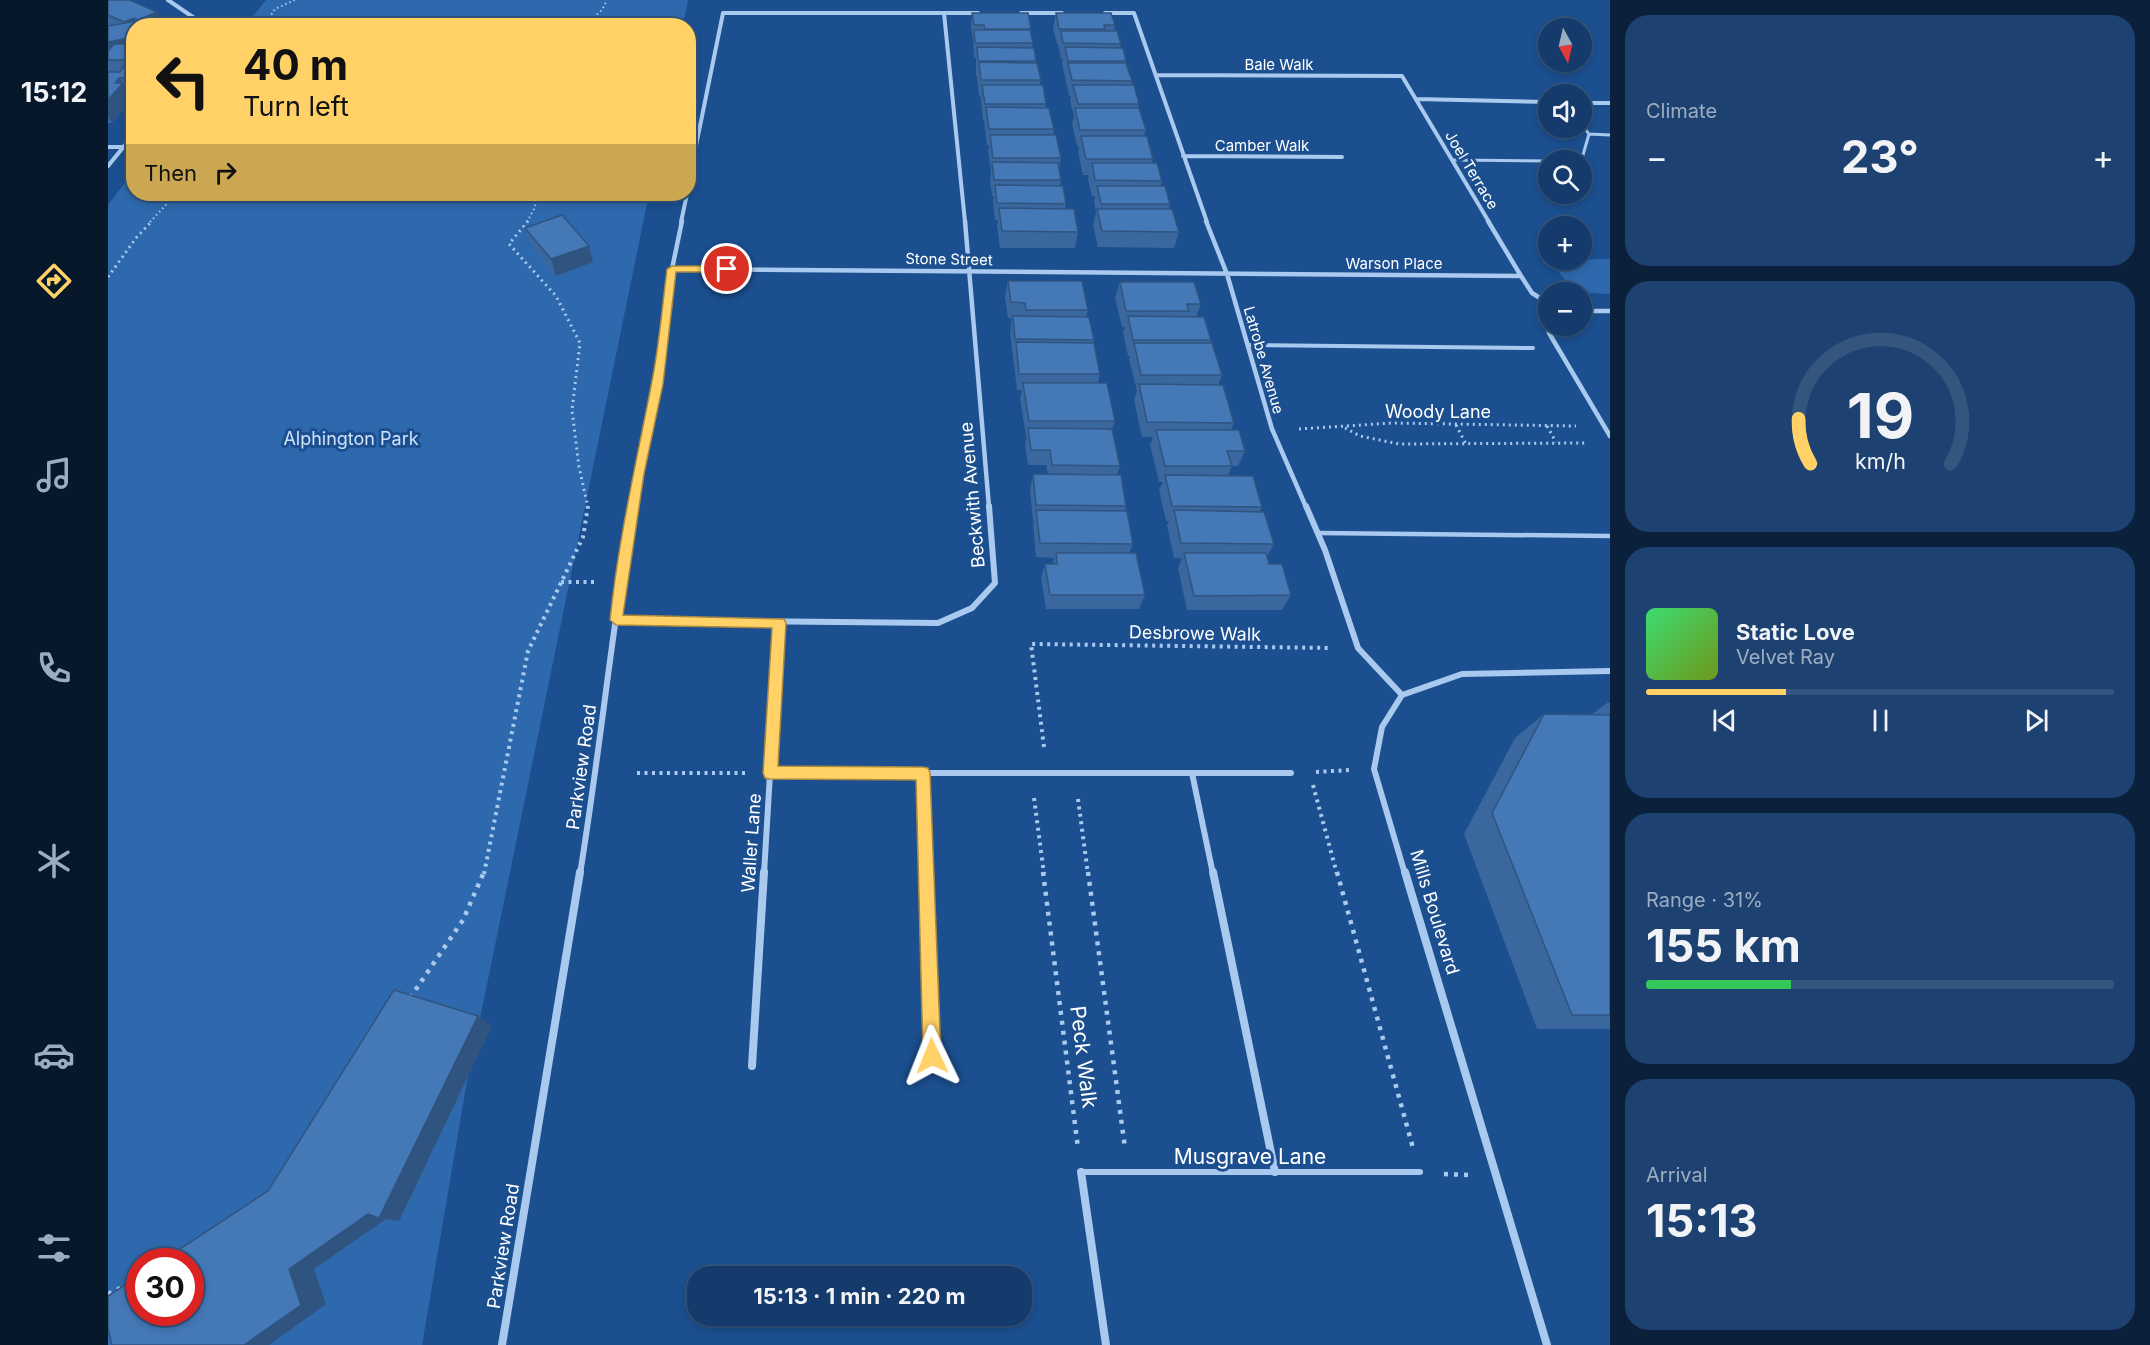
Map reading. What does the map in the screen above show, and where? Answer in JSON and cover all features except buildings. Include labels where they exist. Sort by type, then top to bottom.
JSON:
[{"type":"street","points":[[168,0],[194,18]]},
{"type":"street","points":[[696,146],[723,13],[980,14]]},
{"type":"street","points":[[1015,13],[1063,13]]},
{"type":"street","name":"Latrobe Avenue","points":[[1099,13],[1134,13],[1183,156],[1227,274],[1272,429],[1318,533],[1358,648],[1402,695]]},
{"type":"street","name":"Beckwith Avenue","points":[[616,620],[938,623],[972,608],[995,583],[970,271],[944,14]]},
{"type":"street","name":"Bale Walk","points":[[1156,75],[1402,76]]},
{"type":"street","name":"Joel Terrace","points":[[1402,76],[1521,276]]},
{"type":"street","points":[[1416,99],[1538,102]]},
{"type":"street","points":[[1592,103],[1610,104]]},
{"type":"street","points":[[108,166],[126,143]]},
{"type":"street","points":[[108,147],[123,147]]},
{"type":"street","name":"Camber Walk","points":[[1183,156],[1342,157]]},
{"type":"street","name":"Parkview Road","points":[[502,1345],[596,774],[620,582],[638,474],[657,384],[672,269],[686,201]]},
{"type":"street","name":"Stone Street","points":[[672,269],[1227,274]]},
{"type":"street","name":"Warson Place","points":[[1227,274],[1521,276]]},
{"type":"street","points":[[1521,276],[1532,293],[1538,297]]},
{"type":"street","points":[[1592,311],[1610,311]]},
{"type":"street","points":[[1551,336],[1610,436]]},
{"type":"street","points":[[1604,427],[1610,431]]},
{"type":"street","name":"Waller Lane","points":[[752,1066],[779,623]]},
{"type":"street","points":[[1402,695],[1462,674],[1610,671]]},
{"type":"street","name":"Mills Boulevard","points":[[1402,695],[1382,727],[1374,769],[1547,1345]]},
{"type":"street","points":[[770,773],[1291,773]]},
{"type":"street","points":[[923,773],[932,1056]]},
{"type":"street","points":[[1192,773],[1275,1172]]},
{"type":"street","points":[[1081,1173],[1106,1345]]},
{"type":"lane","points":[[1592,134],[1610,135]]},
{"type":"lane","points":[[1452,160],[1538,161]]},
{"type":"lane","points":[[1249,345],[1533,348]]},
{"type":"lane","points":[[1318,533],[1610,536]]},
{"type":"lane","name":"Musgrave Lane","points":[[1081,1173],[1420,1172]]},
{"type":"path","points":[[269,18],[275,9],[295,0]]},
{"type":"path","points":[[592,18],[602,10],[607,0]]},
{"type":"path","points":[[108,277],[136,238],[170,201]]},
{"type":"path","points":[[405,1006],[463,920],[484,874],[528,651],[583,537],[588,506],[579,467],[572,410],[580,344],[556,296],[509,244],[529,222],[537,201]]},
{"type":"path","name":"Woody Lane","points":[[1272,429],[1392,423],[1604,427]]},
{"type":"path","points":[[1456,425],[1466,444]]},
{"type":"path","points":[[1547,426],[1556,443]]},
{"type":"path","points":[[1344,427],[1357,437],[1421,446],[1593,443]]},
{"type":"path","points":[[561,582],[620,582]]},
{"type":"path","name":"Desbrowe Walk","points":[[1048,772],[1031,644],[1358,648]]},
{"type":"path","points":[[1291,773],[1374,769]]},
{"type":"path","points":[[1310,772],[1420,1172],[1497,1177]]},
{"type":"path","points":[[637,773],[770,773]]},
{"type":"path","name":"Peck Walk","points":[[1030,773],[1081,1173]]},
{"type":"path","points":[[1074,773],[1128,1173]]},
{"type":"path","points":[[108,1294],[126,1285]]},
{"type":"green space","points":[[266,0],[688,0],[684,18],[252,18]]},
{"type":"green space","name":"Alphington Park","points":[[126,181],[126,201],[648,201],[466,1087],[422,1345],[108,1345],[108,205]]},
{"type":"green space","points":[[1592,259],[1610,259],[1610,294],[1592,293],[1592,282],[1566,282],[1558,270],[1592,270]]},
{"type":"route","points":[[727,269],[672,269],[661,339],[657,384],[638,474],[616,620],[779,623],[770,773],[923,773],[932,1056]]}]
